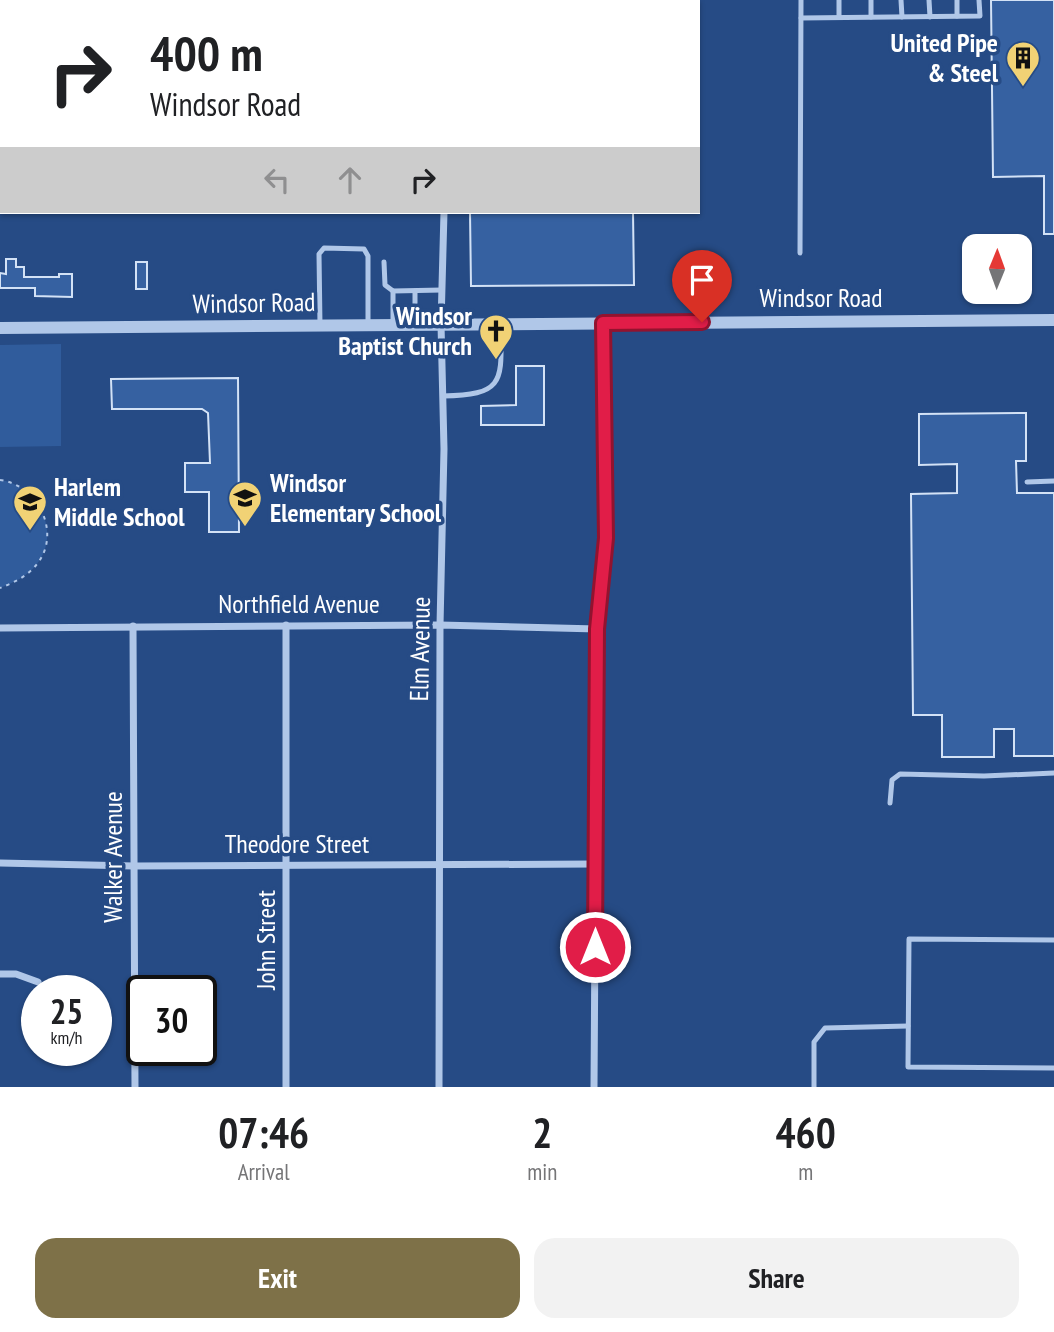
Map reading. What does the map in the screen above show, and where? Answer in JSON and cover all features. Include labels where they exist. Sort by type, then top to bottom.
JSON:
[{"type":"street","name":"Elm Avenue","points":[[439,1087],[443,396],[441,324],[444,214]]},
{"type":"street","name":"Windsor Road","points":[[0,328],[1054,320]]},
{"type":"street","points":[[594,1087],[597,629],[606,538],[603,323]]},
{"type":"street","name":"John Street","points":[[286,625],[286,1087]]},
{"type":"street","name":"Northfield Avenue","points":[[0,628],[440,625],[597,629]]},
{"type":"street","name":"Walker Avenue","points":[[133,626],[135,1087]]},
{"type":"street","name":"Theodore Street","points":[[0,863],[134,866],[595,864]]},
{"type":"street","points":[[0,974],[21,976]]},
{"type":"lane","points":[[800,253],[801,0]]},
{"type":"lane","points":[[839,0],[839,17]]},
{"type":"lane","points":[[871,0],[871,17]]},
{"type":"lane","points":[[901,0],[902,17]]},
{"type":"lane","points":[[929,0],[930,17]]},
{"type":"lane","points":[[957,0],[957,16]]},
{"type":"lane","points":[[801,18],[980,16],[979,0]]},
{"type":"lane","points":[[320,325],[319,254],[324,248],[357,247],[363,249],[368,256],[368,325]]},
{"type":"lane","points":[[384,262],[385,285],[393,291],[442,290]]},
{"type":"lane","points":[[393,291],[393,325]]},
{"type":"lane","points":[[415,291],[415,324]]},
{"type":"lane","points":[[443,396],[470,396],[495,384],[501,373],[501,324]]},
{"type":"lane","points":[[1027,482],[1054,481]]},
{"type":"lane","points":[[890,803],[892,780],[900,774],[984,776],[1054,772]]},
{"type":"lane","points":[[1054,940],[909,939],[908,1026],[908,1067],[1054,1068]]},
{"type":"lane","points":[[814,1084],[814,1042],[825,1028],[908,1026]]},
{"type":"path","points":[[0,480],[17,485],[35,500],[41,508],[48,537],[38,564],[13,583],[0,588]]},
{"type":"shaded area","points":[[61,344],[61,446],[0,447],[0,345]]},
{"type":"shaded area","points":[[0,480],[14,484],[35,501],[42,512],[47,538],[44,552],[37,564],[20,579],[0,588]]},
{"type":"building","name":"United Pipe & Steel","points":[[991,0],[1054,0],[1054,234],[1044,234],[1044,176],[993,177]]},
{"type":"building","points":[[470,214],[633,214],[634,285],[471,286]]},
{"type":"building","points":[[6,259],[16,259],[16,267],[24,267],[24,277],[59,277],[59,274],[72,274],[72,297],[35,296],[35,288],[0,288],[0,273],[6,274]]},
{"type":"building","points":[[136,262],[147,262],[147,289],[136,289]]},
{"type":"building","points":[[516,366],[544,366],[544,425],[481,425],[481,406],[516,405]]},
{"type":"building","name":"Windsor Elementary School","points":[[238,378],[239,532],[209,532],[209,492],[185,492],[185,463],[210,463],[208,413],[202,409],[112,409],[111,379]]},
{"type":"building","points":[[1026,413],[1026,461],[1016,461],[1017,493],[1054,493],[1054,756],[1014,756],[1014,729],[994,729],[994,757],[942,757],[942,715],[913,715],[911,494],[957,493],[957,464],[919,465],[919,414]]},
{"type":"place","name":"United Pipe & Steel","points":[[1023,88]]},
{"type":"place","name":"Windsor Baptist Church","points":[[496,361]]},
{"type":"place","name":"Windsor Elementary School","points":[[245,528]]},
{"type":"place","name":"Harlem Middle School","points":[[30,532]]},
{"type":"route","points":[[595,947],[597,629],[606,538],[603,323],[702,322]]}]
